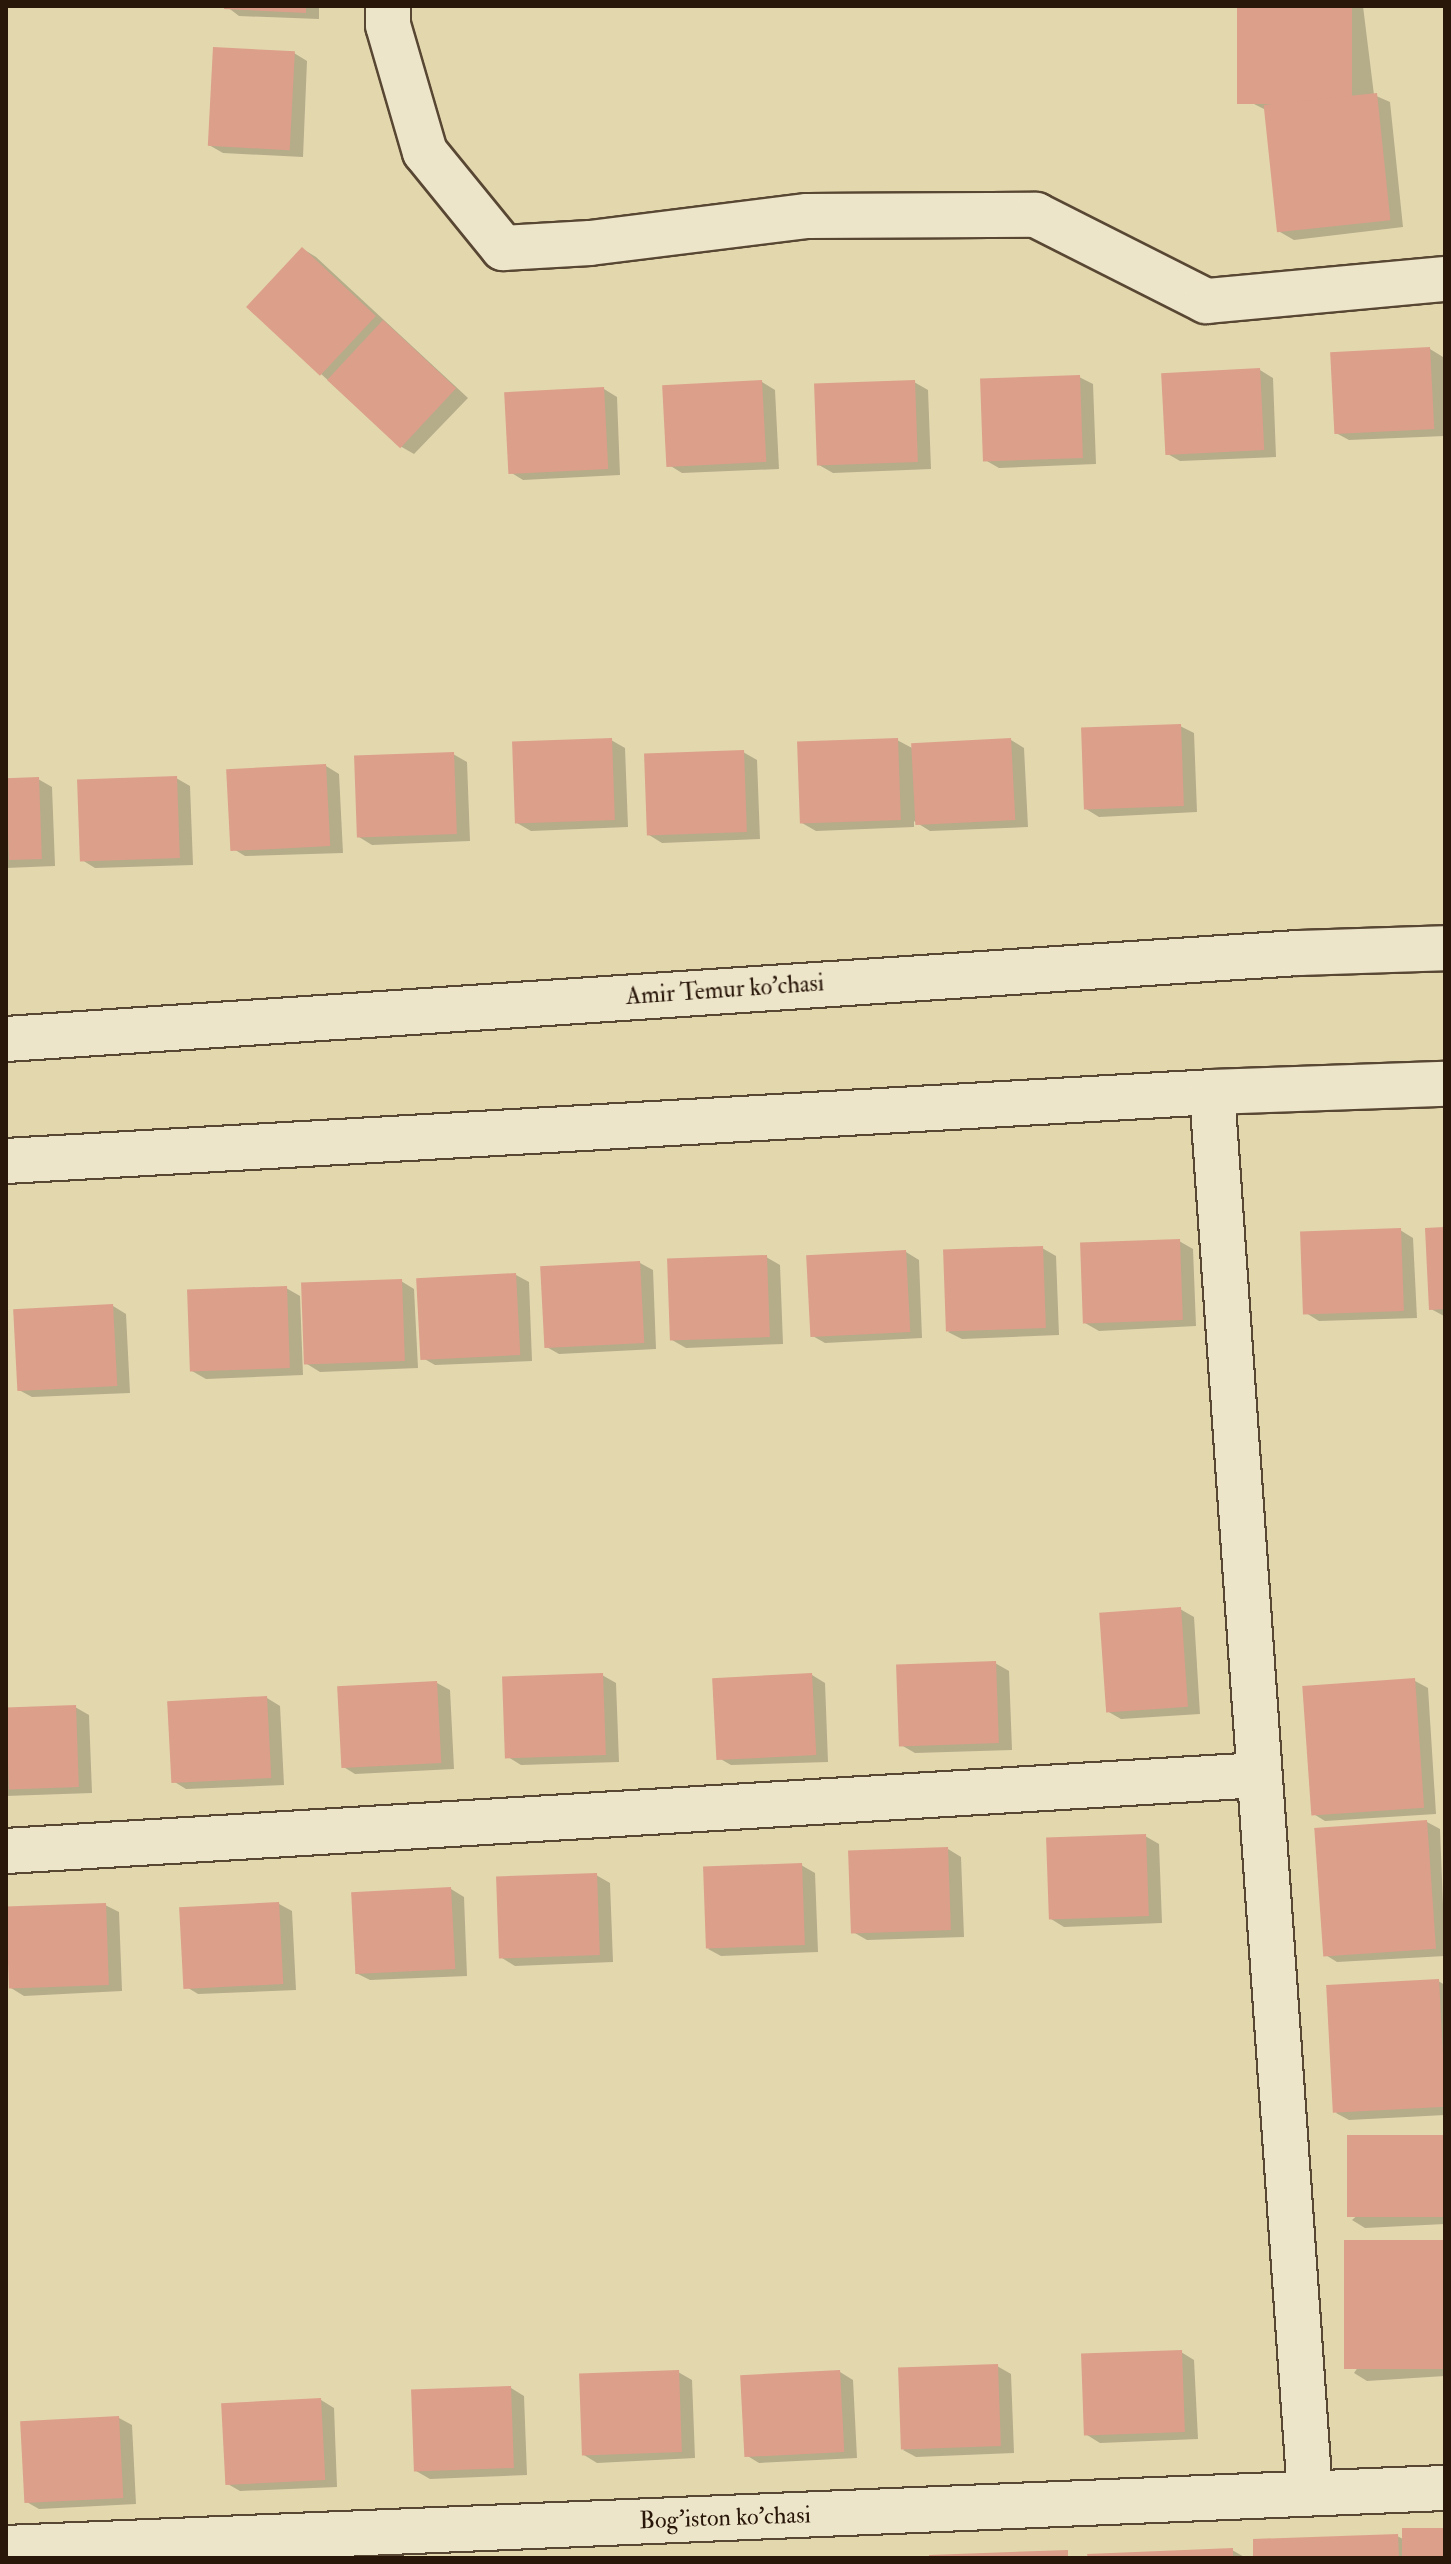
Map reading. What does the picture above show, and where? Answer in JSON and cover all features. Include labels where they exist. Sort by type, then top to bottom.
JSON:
[{"type":"street","points":[[388,6],[388,25],[425,152],[503,248],[590,243],[807,216],[1036,215],[1206,301],[1445,279]]},
{"type":"street","name":"Amir Temur ko'chasi","points":[[6,1039],[1298,953],[1445,948]]},
{"type":"street","points":[[6,1161],[1212,1092],[1445,1084]]},
{"type":"street","points":[[1212,1092],[1310,2493]]},
{"type":"street","points":[[6,1851],[1260,1775]]},
{"type":"street","name":"Bog'iston ko'chasi","points":[[6,2548],[1445,2488]]},
{"type":"building","points":[[224,6],[306,6],[306,13],[224,9]]},
{"type":"building","points":[[1237,6],[1352,6],[1352,104],[1237,104]]},
{"type":"building","points":[[213,47],[295,51],[290,150],[208,146]]},
{"type":"building","points":[[1377,93],[1390,220],[1277,232],[1264,105]]},
{"type":"building","points":[[302,247],[376,316],[320,376],[246,307]]},
{"type":"building","points":[[383,320],[456,388],[400,448],[327,380]]},
{"type":"building","points":[[1430,347],[1434,429],[1334,434],[1330,352]]},
{"type":"building","points":[[1260,368],[1264,450],[1165,455],[1161,373]]},
{"type":"building","points":[[1080,375],[1083,458],[983,461],[980,378]]},
{"type":"building","points":[[762,380],[766,462],[666,467],[662,385]]},
{"type":"building","points":[[915,380],[918,462],[817,465],[814,384]]},
{"type":"building","points":[[604,387],[608,469],[508,474],[504,392]]},
{"type":"building","points":[[1181,724],[1184,806],[1084,809],[1081,727]]},
{"type":"building","points":[[612,738],[615,820],[515,823],[512,741]]},
{"type":"building","points":[[898,738],[901,820],[800,823],[797,742]]},
{"type":"building","points":[[1011,738],[1015,820],[915,825],[911,743]]},
{"type":"building","points":[[744,750],[747,832],[647,835],[644,753]]},
{"type":"building","points":[[454,752],[457,834],[357,837],[354,755]]},
{"type":"building","points":[[326,764],[330,846],[230,851],[226,769]]},
{"type":"building","points":[[177,776],[180,858],[80,861],[77,779]]},
{"type":"building","points":[[39,777],[42,859],[9,860],[6,778]]},
{"type":"building","points":[[1445,1227],[1445,1309],[1429,1310],[1425,1228]]},
{"type":"building","points":[[1401,1228],[1404,1311],[1303,1314],[1300,1232]]},
{"type":"building","points":[[1180,1239],[1183,1320],[1083,1323],[1080,1242]]},
{"type":"building","points":[[1043,1246],[1046,1328],[946,1331],[943,1249]]},
{"type":"building","points":[[906,1250],[910,1332],[810,1337],[806,1255]]},
{"type":"building","points":[[767,1255],[770,1337],[670,1340],[667,1258]]},
{"type":"building","points":[[640,1261],[644,1343],[544,1348],[540,1266]]},
{"type":"building","points":[[516,1273],[520,1355],[420,1360],[416,1278]]},
{"type":"building","points":[[402,1279],[405,1361],[304,1364],[301,1283]]},
{"type":"building","points":[[287,1286],[290,1368],[190,1371],[187,1289]]},
{"type":"building","points":[[113,1304],[117,1386],[17,1391],[13,1309]]},
{"type":"building","points":[[1181,1607],[1188,1707],[1106,1712],[1099,1613]]},
{"type":"building","points":[[996,1661],[999,1743],[899,1746],[896,1664]]},
{"type":"building","points":[[603,1673],[606,1755],[505,1758],[502,1677]]},
{"type":"building","points":[[812,1673],[816,1755],[716,1760],[712,1678]]},
{"type":"building","points":[[1415,1678],[1424,1808],[1311,1816],[1302,1686]]},
{"type":"building","points":[[437,1681],[441,1763],[341,1768],[337,1686]]},
{"type":"building","points":[[267,1696],[271,1778],[171,1783],[167,1701]]},
{"type":"building","points":[[76,1705],[79,1787],[9,1789],[6,1707]]},
{"type":"building","points":[[1427,1820],[1436,1949],[1323,1957],[1314,1828]]},
{"type":"building","points":[[1146,1834],[1149,1916],[1049,1919],[1046,1837]]},
{"type":"building","points":[[948,1847],[951,1930],[851,1933],[848,1850]]},
{"type":"building","points":[[802,1863],[805,1945],[706,1948],[703,1866]]},
{"type":"building","points":[[597,1873],[600,1955],[499,1958],[496,1877]]},
{"type":"building","points":[[451,1887],[455,1969],[355,1974],[351,1892]]},
{"type":"building","points":[[279,1902],[283,1984],[183,1989],[179,1907]]},
{"type":"building","points":[[106,1903],[109,1985],[9,1988],[6,1906]]},
{"type":"building","points":[[1439,1979],[1445,2107],[1333,2113],[1326,1985]]},
{"type":"building","points":[[1347,2135],[1445,2135],[1445,2217],[1347,2217]]},
{"type":"building","points":[[1344,2240],[1445,2240],[1445,2369],[1344,2369]]},
{"type":"building","points":[[1182,2350],[1185,2432],[1084,2435],[1081,2354]]},
{"type":"building","points":[[998,2364],[1001,2446],[901,2449],[898,2367]]},
{"type":"building","points":[[679,2370],[682,2452],[582,2455],[579,2373]]},
{"type":"building","points":[[840,2370],[844,2452],[744,2457],[740,2375]]},
{"type":"building","points":[[511,2386],[514,2468],[414,2471],[411,2389]]},
{"type":"building","points":[[321,2398],[325,2480],[225,2485],[221,2403]]},
{"type":"building","points":[[119,2416],[123,2498],[24,2503],[20,2421]]},
{"type":"building","points":[[1402,2528],[1445,2528],[1445,2558],[1402,2558]]},
{"type":"building","points":[[1398,2534],[1399,2558],[1253,2558],[1253,2539]]},
{"type":"building","points":[[1233,2548],[1233,2558],[1088,2558],[1087,2554]]},
{"type":"building","points":[[1068,2550],[1068,2558],[929,2558],[929,2555]]}]
